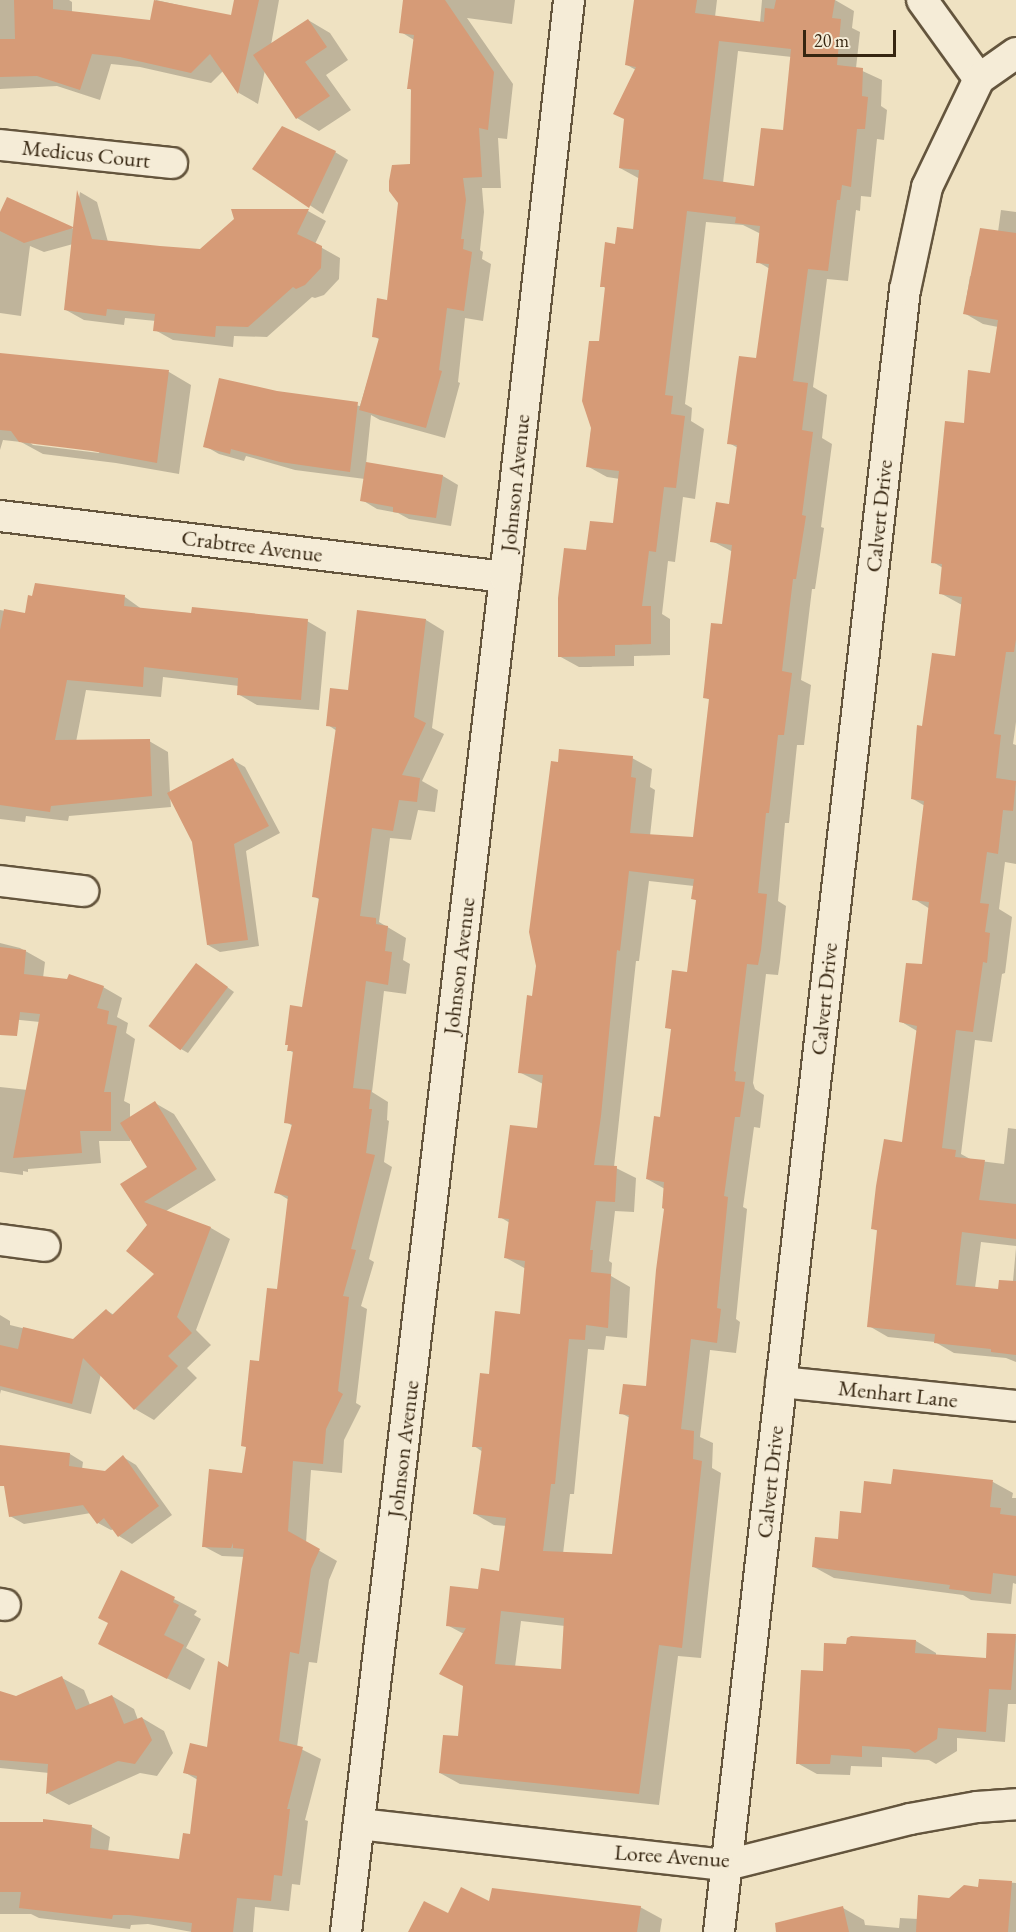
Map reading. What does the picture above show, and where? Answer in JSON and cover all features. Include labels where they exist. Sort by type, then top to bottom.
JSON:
[{"type":"street","name":"Johnson Avenue","points":[[346,1932],[505,577],[569,0]]},
{"type":"street","points":[[922,0],[979,79],[1016,53]]},
{"type":"street","name":"Calvert Drive","points":[[719,1932],[905,290],[927,188],[979,79]]},
{"type":"street","name":"Medicus Court","points":[[0,145],[172,163]]},
{"type":"street","name":"Crabtree Avenue","points":[[0,516],[505,577]]},
{"type":"street","points":[[0,881],[83,891]]},
{"type":"street","points":[[0,1240],[45,1246]]},
{"type":"street","name":"Menhart Lane","points":[[781,1382],[1016,1406]]},
{"type":"street","name":"Loree Avenue","points":[[359,1824],[727,1865],[910,1819],[977,1807],[1016,1804]]},
{"type":"building","points":[[14,0],[53,0],[53,9],[150,20],[154,0],[231,15],[234,0],[259,0],[238,94],[210,54],[191,73],[120,57],[92,54],[80,90],[37,76],[0,77],[0,39],[15,39]]},
{"type":"building","points":[[403,0],[445,0],[494,72],[488,130],[479,128],[482,177],[463,178],[466,200],[461,239],[464,239],[463,249],[472,252],[464,311],[447,308],[439,370],[442,371],[426,428],[359,410],[379,338],[372,337],[377,298],[387,300],[398,203],[389,191],[392,165],[410,164],[411,89],[407,89],[414,35],[399,33]]},
{"type":"building","points":[[634,0],[697,0],[695,13],[764,22],[765,8],[774,9],[776,0],[835,0],[832,18],[841,19],[837,65],[863,68],[862,96],[868,97],[865,129],[857,129],[851,187],[842,185],[840,200],[837,200],[828,271],[808,269],[793,381],[808,383],[802,430],[813,432],[802,515],[806,516],[796,579],[793,579],[782,671],[792,673],[784,735],[778,735],[769,813],[766,813],[758,893],[767,894],[761,950],[758,965],[747,964],[734,1071],[736,1072],[735,1081],[745,1082],[740,1117],[735,1117],[724,1196],[728,1197],[717,1308],[721,1309],[717,1343],[691,1339],[681,1429],[694,1431],[693,1459],[702,1461],[682,1648],[659,1645],[639,1794],[439,1773],[443,1735],[458,1736],[463,1686],[439,1674],[466,1628],[446,1626],[450,1586],[478,1589],[481,1568],[499,1571],[506,1518],[473,1514],[482,1447],[472,1447],[480,1373],[489,1374],[495,1311],[520,1314],[525,1261],[504,1258],[509,1219],[498,1218],[510,1125],[537,1128],[543,1075],[518,1073],[527,995],[532,996],[536,966],[529,932],[551,761],[558,762],[559,749],[633,756],[631,777],[636,778],[630,833],[693,837],[709,699],[703,698],[711,623],[722,624],[732,545],[710,542],[716,502],[729,504],[737,445],[727,444],[739,356],[756,358],[769,264],[756,263],[760,226],[735,223],[736,217],[687,211],[665,395],[673,396],[671,414],[685,416],[676,488],[664,487],[656,552],[649,551],[642,606],[651,606],[651,644],[615,645],[615,656],[558,657],[558,598],[564,548],[586,550],[590,521],[613,523],[619,471],[586,467],[591,428],[582,401],[589,341],[599,341],[605,287],[600,287],[605,242],[615,244],[617,227],[633,229],[639,170],[619,168],[624,119],[613,114],[636,67],[625,65]],"holes":[[[719,41],[791,49],[783,130],[761,128],[754,186],[703,179]],[[629,871],[694,879],[691,899],[696,900],[687,972],[672,970],[665,1028],[671,1029],[660,1117],[654,1116],[646,1179],[664,1182],[662,1208],[664,1209],[646,1386],[623,1384],[619,1414],[629,1415],[612,1554],[543,1551],[551,1484],[555,1484],[569,1339],[585,1340],[586,1325],[608,1328],[611,1274],[591,1272],[593,1250],[590,1250],[596,1201],[615,1202],[617,1166],[594,1165],[617,950],[620,951]],[[501,1611],[564,1618],[561,1669],[495,1664]]]},
{"type":"building","points":[[308,19],[327,47],[305,62],[330,96],[296,119],[253,55]]},
{"type":"building","points":[[282,126],[336,151],[309,208],[252,169]]},
{"type":"building","points":[[77,190],[92,239],[160,246],[200,249],[234,219],[231,209],[309,209],[297,234],[322,246],[321,268],[305,285],[296,289],[293,287],[248,327],[216,326],[215,337],[153,331],[155,314],[107,309],[106,316],[64,310],[73,228],[24,243],[0,231],[0,212],[7,197],[73,227]]},
{"type":"building","points":[[980,228],[1016,233],[1016,639],[1014,652],[1006,652],[994,734],[1001,735],[996,778],[1016,781],[1013,811],[1003,810],[998,854],[987,852],[980,903],[989,904],[985,932],[990,933],[987,963],[983,962],[973,1032],[956,1030],[942,1148],[956,1150],[955,1157],[985,1160],[979,1200],[1016,1204],[1016,1239],[962,1232],[956,1285],[998,1289],[999,1280],[1016,1281],[1016,1355],[991,1352],[991,1349],[934,1343],[935,1334],[867,1327],[877,1230],[871,1229],[876,1186],[884,1139],[902,1142],[917,1026],[899,1022],[906,963],[922,964],[929,902],[912,900],[924,801],[911,799],[917,725],[922,726],[932,653],[955,656],[962,597],[939,594],[942,564],[931,563],[945,421],[964,423],[968,370],[990,373],[998,320],[963,314]]},
{"type":"building","points":[[0,353],[169,370],[157,463],[92,451],[19,442],[11,431],[0,430]]},
{"type":"building","points":[[219,378],[277,391],[358,402],[350,472],[280,462],[231,449],[230,454],[203,447]]},
{"type":"building","points":[[366,462],[443,475],[436,518],[393,512],[393,507],[360,501]]},
{"type":"building","points":[[35,583],[125,595],[124,606],[191,613],[192,607],[308,619],[301,700],[237,695],[238,678],[144,667],[143,687],[67,680],[55,740],[150,739],[152,796],[51,806],[50,812],[0,805],[0,630],[4,609],[25,613],[28,595],[32,596]]},
{"type":"building","points":[[357,610],[426,619],[414,717],[426,723],[402,775],[420,778],[417,802],[399,800],[393,831],[372,828],[360,916],[376,918],[376,924],[388,926],[385,951],[392,952],[388,985],[366,981],[353,1088],[371,1090],[369,1109],[372,1109],[366,1153],[375,1155],[351,1249],[356,1250],[343,1296],[349,1297],[338,1391],[343,1394],[326,1429],[323,1464],[293,1461],[288,1531],[320,1549],[311,1569],[299,1654],[290,1652],[279,1741],[303,1747],[287,1809],[290,1809],[282,1876],[274,1875],[271,1901],[237,1898],[233,1932],[191,1932],[192,1923],[129,1915],[113,1915],[112,1919],[19,1908],[21,1892],[0,1892],[0,1822],[43,1822],[43,1819],[92,1825],[90,1848],[179,1859],[183,1833],[190,1834],[197,1776],[183,1773],[190,1743],[207,1747],[218,1661],[228,1667],[244,1549],[233,1548],[233,1543],[231,1548],[202,1547],[209,1469],[242,1473],[246,1447],[241,1446],[250,1360],[259,1361],[267,1288],[277,1289],[288,1196],[274,1193],[292,1124],[284,1123],[293,1051],[287,1051],[288,1045],[285,1045],[290,1005],[302,1007],[319,898],[312,897],[336,727],[326,726],[330,688],[348,690]]},
{"type":"building","points":[[233,758],[269,826],[234,844],[248,940],[207,945],[192,842],[167,793]]},
{"type":"building","points":[[0,947],[26,950],[24,974],[67,979],[69,974],[104,986],[97,1008],[109,1011],[107,1024],[117,1026],[104,1092],[111,1092],[111,1131],[80,1131],[82,1153],[13,1158],[40,1014],[20,1012],[17,1036],[0,1035]]},
{"type":"building","points":[[196,963],[228,987],[180,1050],[148,1026]]},
{"type":"building","points":[[155,1101],[197,1169],[144,1202],[211,1227],[177,1317],[192,1333],[168,1356],[178,1366],[134,1410],[83,1358],[72,1404],[0,1386],[0,1345],[18,1349],[23,1327],[73,1339],[106,1309],[112,1315],[154,1274],[126,1251],[147,1225],[120,1184],[147,1167],[120,1123]]},
{"type":"building","points":[[0,1445],[70,1453],[69,1466],[105,1471],[123,1455],[159,1506],[118,1537],[104,1518],[97,1524],[83,1505],[9,1517],[4,1486],[0,1486]]},
{"type":"building","points":[[893,1469],[993,1480],[990,1507],[1001,1508],[1000,1514],[1016,1516],[1016,1576],[993,1573],[991,1594],[949,1589],[950,1585],[812,1567],[815,1537],[838,1539],[840,1511],[861,1513],[864,1481],[891,1484]]},
{"type":"building","points":[[121,1570],[175,1597],[173,1602],[179,1605],[164,1635],[184,1645],[167,1679],[98,1644],[108,1623],[98,1618]]},
{"type":"building","points":[[987,1633],[1016,1634],[1011,1690],[989,1689],[986,1732],[938,1728],[937,1739],[915,1753],[909,1749],[862,1746],[862,1757],[831,1755],[830,1764],[796,1764],[801,1670],[823,1671],[824,1643],[846,1644],[847,1638],[851,1636],[916,1640],[915,1653],[986,1658]]},
{"type":"building","points":[[62,1676],[76,1710],[112,1695],[124,1724],[142,1717],[152,1740],[135,1764],[118,1761],[46,1794],[48,1764],[0,1760],[0,1691],[16,1696]]},
{"type":"building","points":[[979,1879],[1012,1881],[1008,1932],[916,1932],[918,1895],[949,1898],[964,1885],[978,1887]]},
{"type":"building","points":[[461,1887],[489,1901],[492,1888],[641,1906],[637,1932],[408,1932],[424,1901],[448,1913]]},
{"type":"building","points":[[843,1906],[849,1932],[776,1932],[775,1923]]}]
